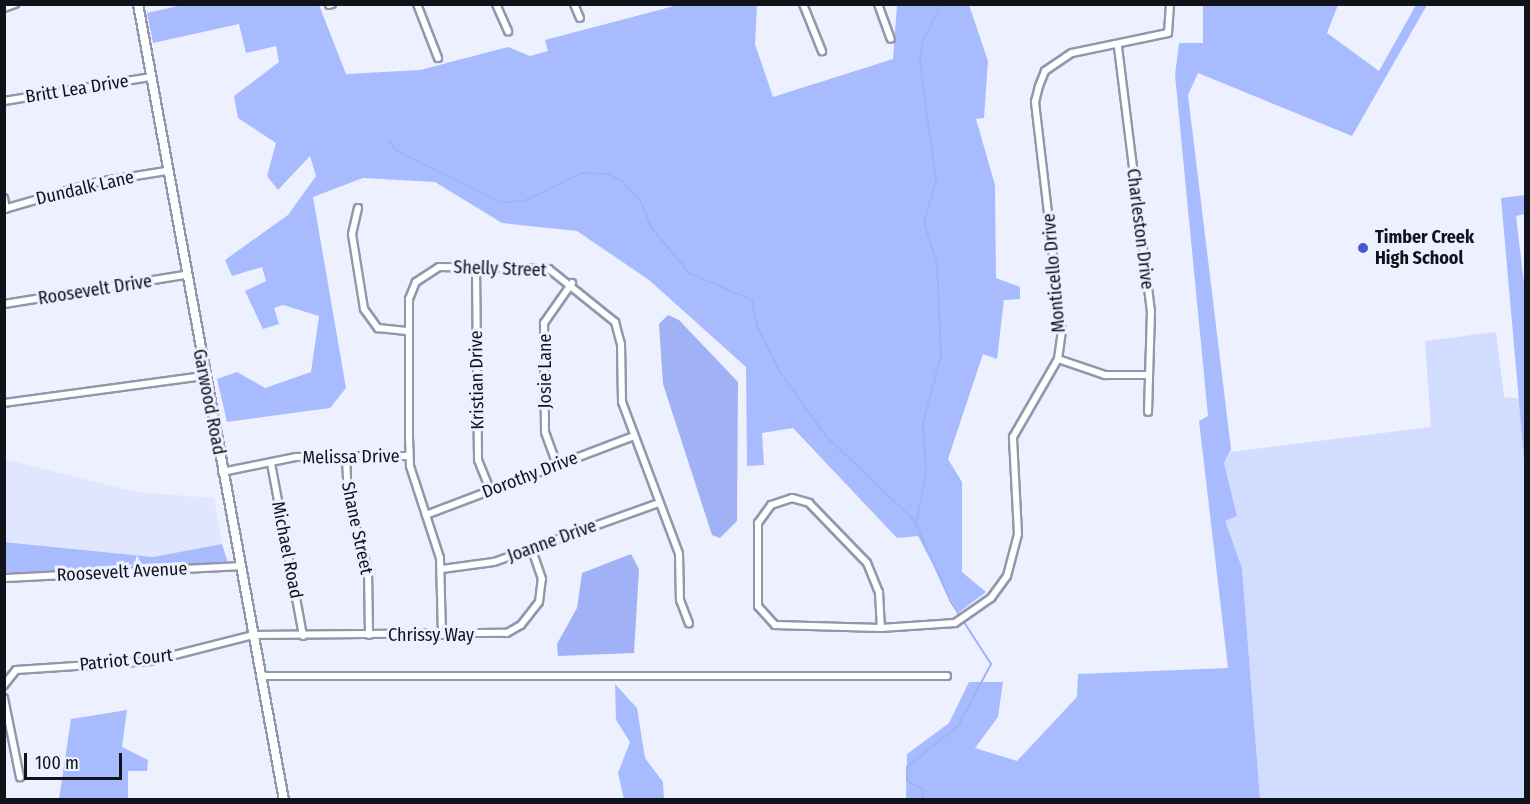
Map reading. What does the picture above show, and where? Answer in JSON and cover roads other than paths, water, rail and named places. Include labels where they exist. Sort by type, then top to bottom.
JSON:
[{"type":"street","points":[[4,8],[15,4]]},
{"type":"street","name":"Garwood Road","points":[[138,4],[185,275],[284,800]]},
{"type":"street","points":[[417,4],[438,58]]},
{"type":"street","points":[[496,4],[508,31]]},
{"type":"street","points":[[574,4],[580,18]]},
{"type":"street","points":[[803,4],[822,51]]},
{"type":"street","points":[[878,4],[891,39]]},
{"type":"street","name":"Monticello Drive","points":[[881,628],[879,592],[867,563],[823,516],[809,503],[792,498],[762,513],[754,535],[756,597],[775,625],[881,628],[955,622],[991,598],[1007,576],[1018,534],[1013,438],[1058,359],[1062,315],[1035,102],[1045,71],[1058,60],[1072,53],[1118,47],[1168,33],[1170,4]]},
{"type":"street","name":"Charleston Drive","points":[[1118,47],[1151,311],[1148,412]]},
{"type":"street","name":"Britt Lea Drive","points":[[4,101],[150,77]]},
{"type":"street","name":"Dundalk Lane","points":[[5,209],[90,183],[166,171]]},
{"type":"street","points":[[4,198],[5,209]]},
{"type":"street","points":[[358,208],[352,234],[364,309],[378,328],[409,331]]},
{"type":"street","name":"Shelly Street","points":[[442,635],[442,569],[410,456],[409,299],[422,276],[439,267],[549,268],[606,310],[617,328],[622,402],[678,554],[680,600],[689,623]]},
{"type":"street","name":"Kristian Drive","points":[[476,267],[478,460],[490,490]]},
{"type":"street","name":"Roosevelt Drive","points":[[4,304],[185,275]]},
{"type":"street","name":"Josie Lane","points":[[557,465],[545,432],[544,323],[572,283]]},
{"type":"street","points":[[1058,359],[1105,375],[1149,375]]},
{"type":"street","points":[[4,403],[204,376]]},
{"type":"street","name":"Dorothy Drive","points":[[426,515],[634,436]]},
{"type":"street","name":"Melissa Drive","points":[[222,472],[346,456],[410,456]]},
{"type":"street","name":"Shane Street","points":[[346,456],[348,500],[368,570],[369,635]]},
{"type":"street","name":"Michael Road","points":[[271,464],[303,636]]},
{"type":"street","name":"Joanne Drive","points":[[442,569],[483,566],[659,503]]},
{"type":"street","name":"Chrissy Way","points":[[253,635],[507,633],[521,625],[542,589],[531,547]]},
{"type":"street","name":"Roosevelt Avenue","points":[[4,578],[240,566]]},
{"type":"street","name":"Patriot Court","points":[[4,686],[16,670],[151,662],[253,635]]},
{"type":"street","points":[[260,676],[947,676]]},
{"type":"street","points":[[4,698],[20,777]]},
{"type":"waterway","points":[[923,800],[923,789],[907,781],[907,767],[958,726],[991,664],[951,602],[916,524],[926,472],[923,423],[941,356],[937,265],[924,222],[936,181],[920,63],[922,43],[941,4]]},
{"type":"waterway","points":[[390,142],[397,151],[500,202],[524,201],[582,173],[609,174],[623,182],[640,200],[651,227],[689,273],[752,300],[757,326],[780,372],[826,436],[916,522]]},
{"type":"place","name":"Timber Creek High School","points":[[1363,248]]}]
